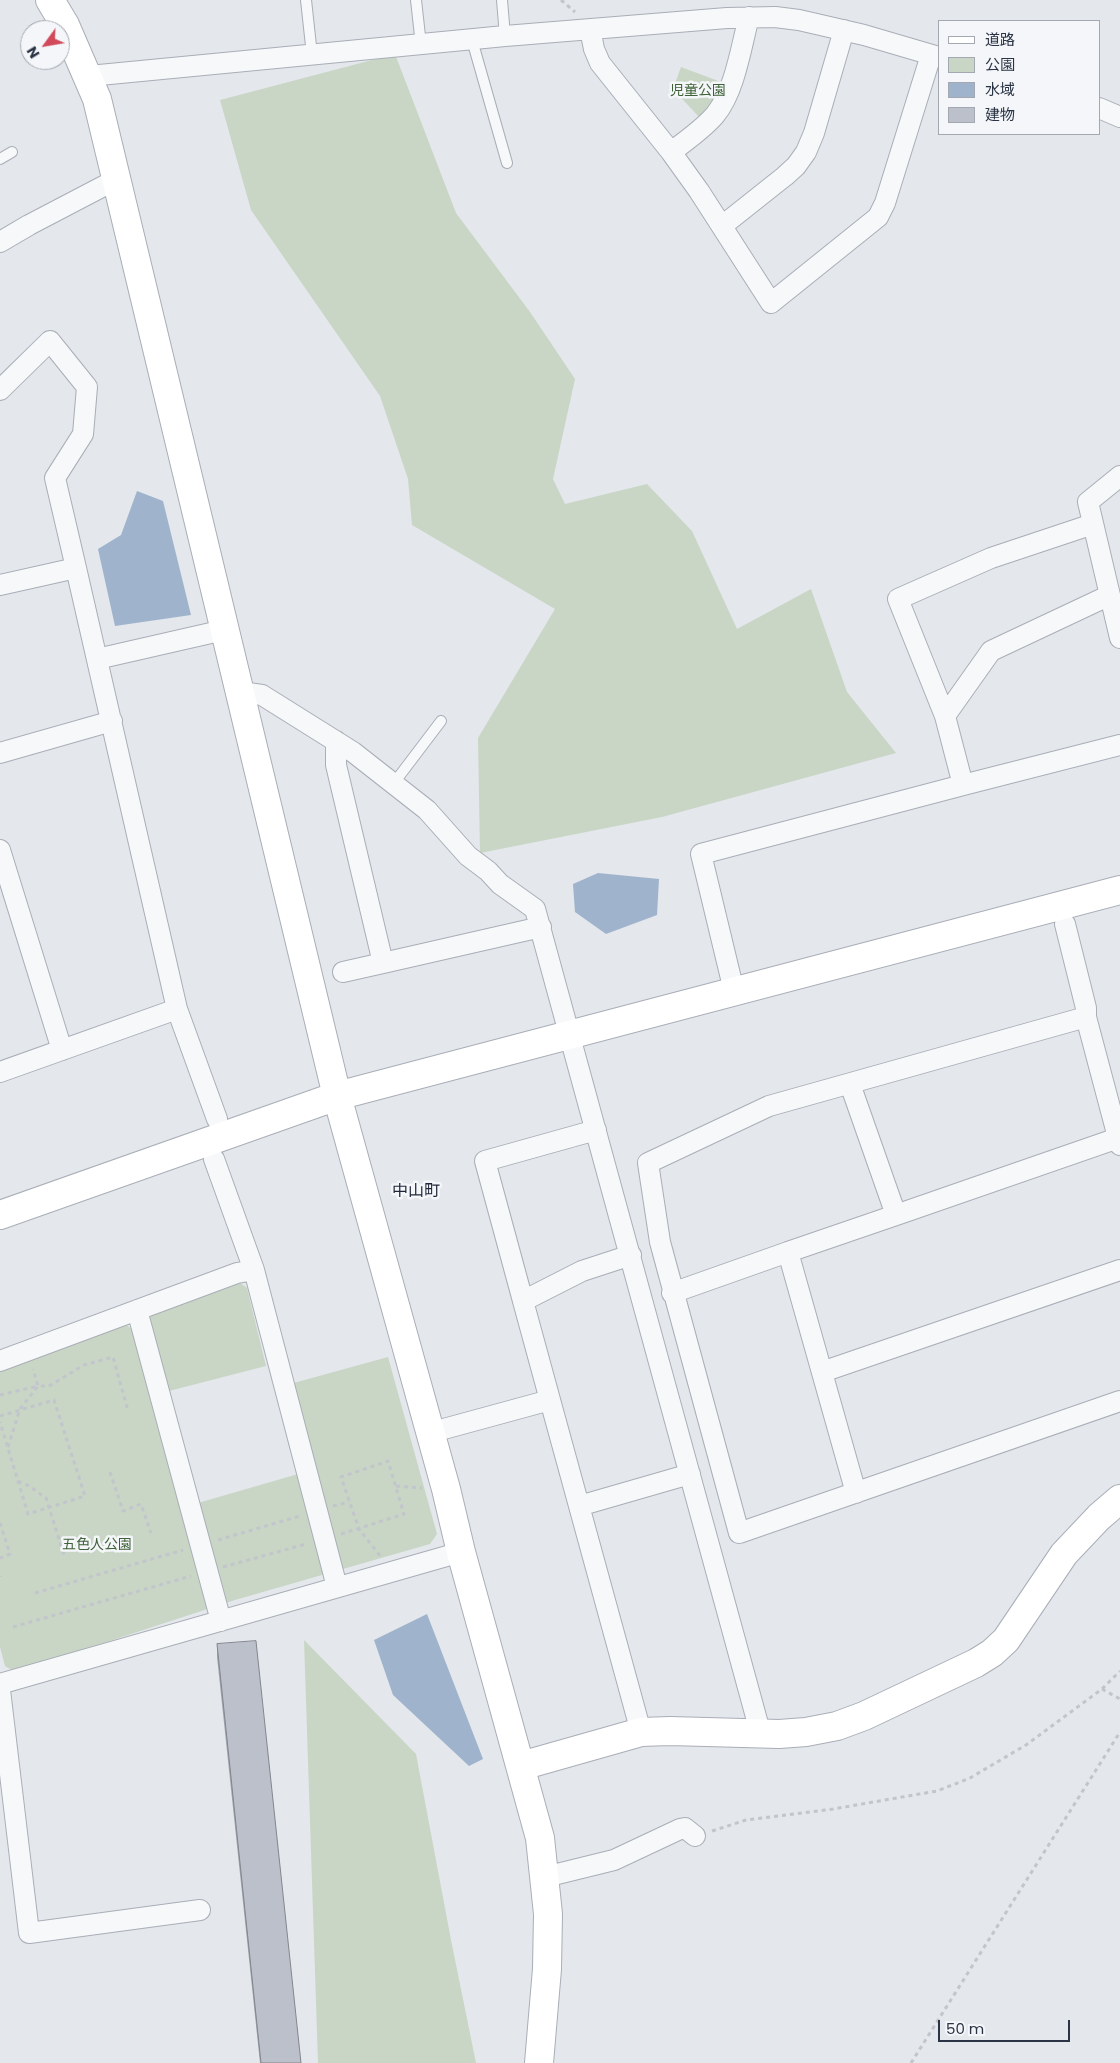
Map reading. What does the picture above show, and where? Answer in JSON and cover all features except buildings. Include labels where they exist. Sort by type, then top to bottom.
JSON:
[{"type":"street","points":[[50,0],[65,25],[97,99],[337,1096],[540,1838],[548,1914],[547,1969],[539,2063]]},
{"type":"street","points":[[88,76],[505,36],[590,29],[749,17],[799,20],[844,30],[935,56],[885,203],[878,217],[770,303],[722,226],[671,152],[600,63],[594,49],[590,29]]},
{"type":"street","points":[[671,152],[706,124],[724,102],[749,17]]},
{"type":"street","points":[[722,226],[785,176],[796,166],[806,152],[814,133],[844,30]]},
{"type":"street","points":[[0,242],[117,179]]},
{"type":"street","points":[[0,390],[50,341],[87,387],[82,434],[55,478],[177,1009],[217,1119]]},
{"type":"street","points":[[1120,476],[1088,502],[1120,638]]},
{"type":"street","points":[[963,785],[945,716],[898,599],[991,558],[1093,524]]},
{"type":"street","points":[[0,585],[76,568]]},
{"type":"street","points":[[945,716],[991,652],[1110,595]]},
{"type":"street","points":[[97,659],[224,630]]},
{"type":"street","points":[[240,692],[262,695],[336,741],[394,783],[427,810],[468,856],[488,871],[500,884],[535,909],[761,1735]]},
{"type":"street","points":[[0,753],[112,721]]},
{"type":"street","points":[[336,741],[336,765],[383,963]]},
{"type":"street","points":[[734,991],[700,854],[1120,745]]},
{"type":"street","points":[[0,850],[62,1050]]},
{"type":"street","points":[[0,1215],[337,1096],[1120,890]]},
{"type":"street","points":[[672,1293],[1119,1141],[1086,1017],[1086,1008],[1065,924]]},
{"type":"street","points":[[343,972],[541,927]]},
{"type":"street","points":[[0,1072],[177,1009]]},
{"type":"street","points":[[1086,1017],[769,1106],[648,1163],[660,1242],[672,1293],[739,1534],[1120,1401]]},
{"type":"street","points":[[850,1084],[896,1216]]},
{"type":"street","points":[[596,1130],[484,1161],[641,1732]]},
{"type":"street","points":[[214,1159],[254,1270],[337,1587]]},
{"type":"street","points":[[788,1252],[856,1493]]},
{"type":"street","points":[[523,1301],[582,1271],[631,1255]]},
{"type":"street","points":[[0,1361],[237,1273],[254,1270]]},
{"type":"street","points":[[822,1372],[1120,1270]]},
{"type":"street","points":[[137,1310],[220,1621]]},
{"type":"street","points":[[429,1433],[550,1400]]},
{"type":"street","points":[[579,1506],[690,1474]]},
{"type":"street","points":[[521,1766],[641,1732],[670,1731],[761,1735],[806,1732],[837,1726],[872,1712],[976,1663],[992,1653],[1006,1640],[1064,1554],[1120,1498]]},
{"type":"street","points":[[0,1684],[461,1552]]},
{"type":"street","points":[[0,1690],[29,1933],[200,1910]]},
{"type":"street","points":[[545,1877],[614,1860],[680,1829],[685,1828],[695,1836]]},
{"type":"lane","points":[[306,0],[312,54]]},
{"type":"lane","points":[[416,0],[421,45]]},
{"type":"lane","points":[[502,0],[505,36]]},
{"type":"lane","points":[[472,40],[507,163]]},
{"type":"lane","points":[[0,159],[12,152]]},
{"type":"lane","points":[[394,783],[441,721]]},
{"type":"path","points":[[28,1350],[38,1386]]},
{"type":"path","points":[[0,1395],[38,1386],[50,1386],[84,1365],[113,1356],[128,1411]]},
{"type":"path","points":[[8,1447],[20,1409],[38,1386]]},
{"type":"path","points":[[0,1416],[54,1400],[85,1496],[28,1514],[0,1422]]},
{"type":"path","points":[[340,1534],[359,1529],[404,1514],[388,1462],[341,1477],[359,1529],[392,1572]]},
{"type":"path","points":[[110,1472],[123,1511],[141,1504],[151,1533]]},
{"type":"path","points":[[18,1481],[30,1486],[46,1498],[65,1558]]},
{"type":"path","points":[[0,1523],[10,1554],[0,1558]]},
{"type":"path","points":[[215,1570],[311,1542]]},
{"type":"path","points":[[14,1627],[196,1575]]},
{"type":"path","points":[[695,1836],[746,1820],[833,1809],[937,1790],[970,1778],[1026,1745],[1102,1689],[1120,1671]]},
{"type":"path","points":[[1102,1689],[1120,1698]]},
{"type":"path","points":[[912,2063],[1120,1732]]},
{"type":"green space","points":[[395,54],[456,213],[530,312],[575,379],[553,479],[565,504],[647,484],[692,531],[737,629],[811,589],[847,692],[896,753],[662,817],[480,853],[478,738],[555,609],[412,525],[408,479],[380,396],[251,210],[220,100]]},
{"type":"green space","name":"児童公園","points":[[681,67],[721,82],[717,95],[699,117],[673,89]]},
{"type":"green space","points":[[239,1282],[247,1288],[266,1366],[169,1391],[148,1319],[154,1314]]},
{"type":"green space","name":"五色人公園","points":[[125,1324],[132,1329],[184,1507],[312,1470],[290,1384],[388,1357],[437,1534],[430,1544],[235,1600],[15,1672],[5,1666],[0,1647],[0,1370]]},
{"type":"green space","points":[[304,1640],[416,1754],[476,2063],[318,2063]]},
{"type":"water","points":[[137,491],[163,501],[191,615],[115,626],[98,549],[121,535]]},
{"type":"water","points":[[598,873],[659,879],[657,915],[606,934],[575,912],[573,884]]},
{"type":"water","points":[[427,1614],[483,1759],[469,1766],[393,1695],[374,1640]]},
{"type":"district","name":"中山町","points":[[416,1192]]}]
